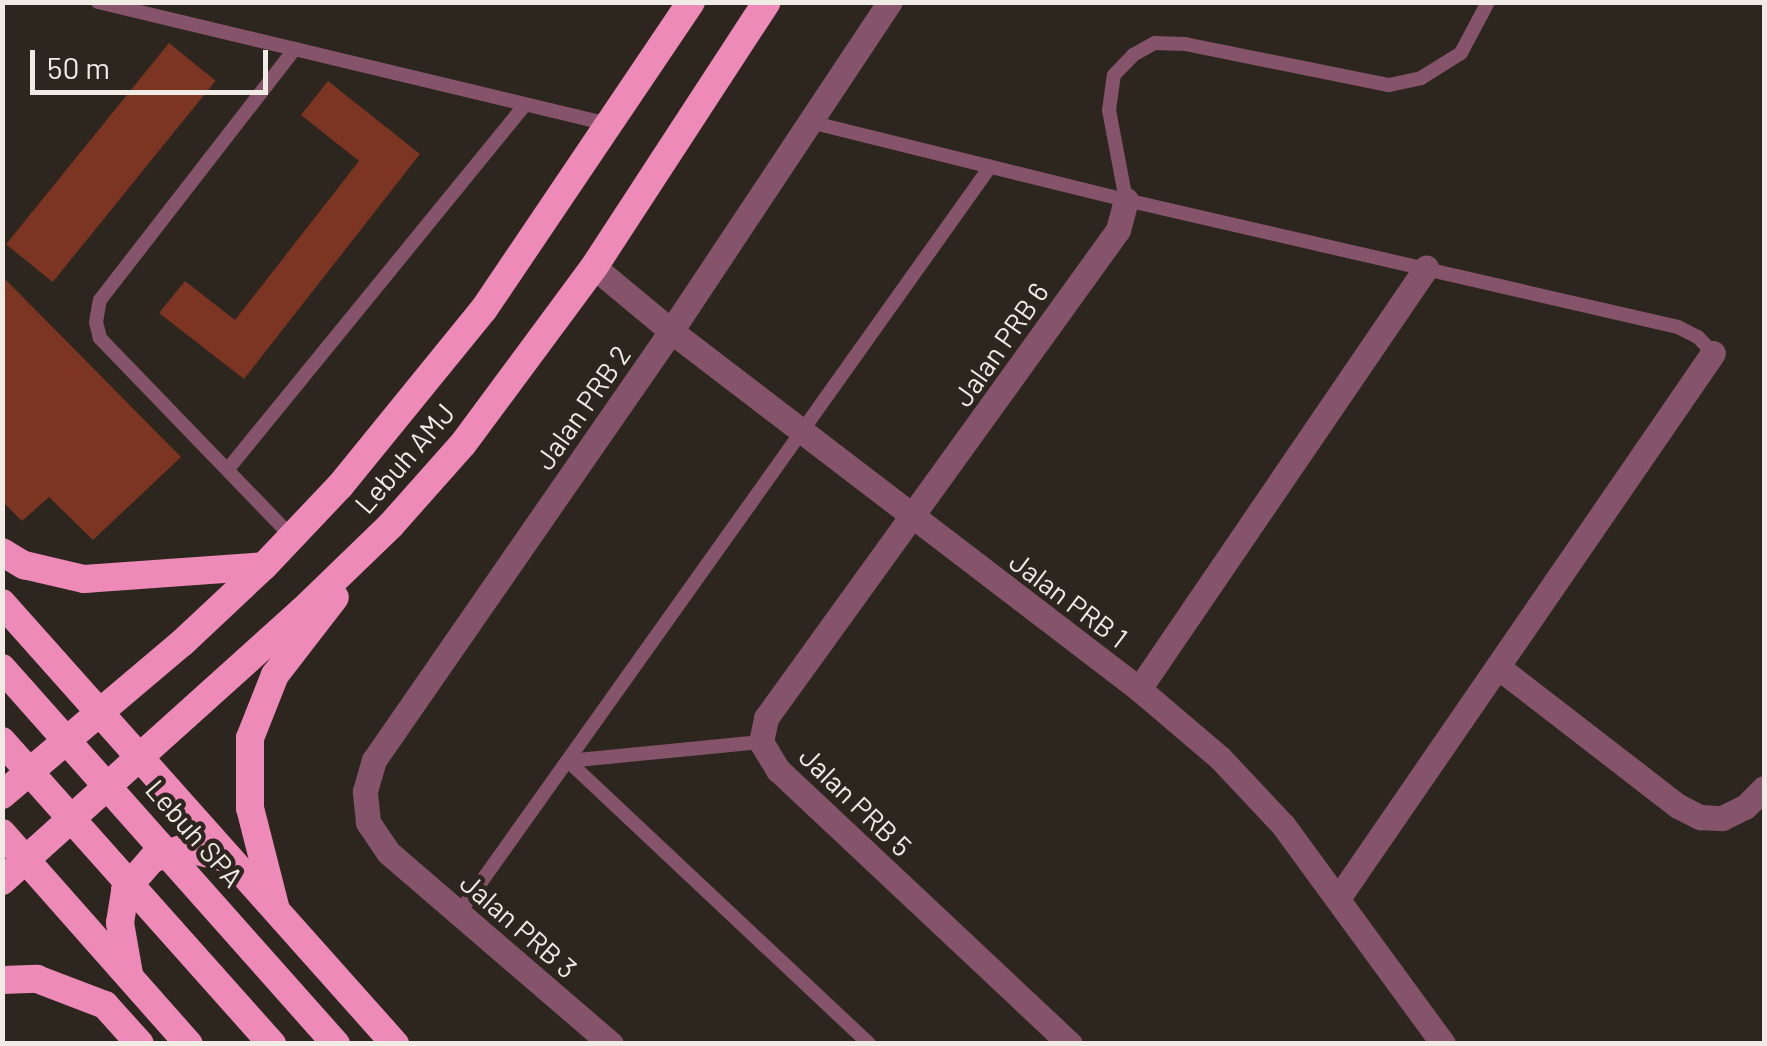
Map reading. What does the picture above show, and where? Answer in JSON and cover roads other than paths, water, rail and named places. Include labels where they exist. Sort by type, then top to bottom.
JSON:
[{"type":"highway","name":"Lebuh AMJ","points":[[2,796],[100,715],[264,566],[340,486],[484,309],[690,2]]},
{"type":"highway","name":"Lebuh AMJ","points":[[2,882],[391,525],[463,444],[594,266],[767,2]]},
{"type":"highway","points":[[276,911],[250,808],[250,738],[275,675],[391,525]]},
{"type":"highway","points":[[2,552],[24,565],[84,579],[264,566]]},
{"type":"highway","points":[[2,603],[395,1044]]},
{"type":"highway","name":"Lebuh SPA","points":[[2,668],[336,1044]]},
{"type":"highway","points":[[2,741],[272,1044]]},
{"type":"highway","points":[[2,834],[189,1044]]},
{"type":"highway","points":[[129,974],[120,922],[125,890],[152,859],[184,848],[230,859]]},
{"type":"highway","points":[[2,980],[37,979],[105,1006],[140,1044]]},
{"type":"street","name":"Jalan PRB 2","points":[[388,852],[368,822],[365,791],[374,760],[671,332],[890,2]]},
{"type":"street","name":"Jalan PRB 6","points":[[913,518],[1118,230],[1126,200]]},
{"type":"street","name":"Jalan PRB 1","points":[[594,266],[671,332],[1139,689],[1232,772],[1283,825],[1340,897],[1443,1044]]},
{"type":"street","points":[[1139,689],[1426,268]]},
{"type":"street","points":[[1340,897],[1713,353]]},
{"type":"street","name":"Jalan PRB 5","points":[[913,518],[766,718],[761,742],[778,770],[1070,1044]]},
{"type":"street","points":[[1498,667],[1678,806],[1700,817],[1722,818],[1746,807],[1764,788]]},
{"type":"street","name":"Jalan PRB 3","points":[[388,852],[611,1044]]},
{"type":"lane","points":[[98,2],[523,107],[609,124]]},
{"type":"lane","points":[[1126,200],[1109,110],[1114,75],[1133,54],[1156,43],[1186,44],[1389,85],[1422,78],[1460,52],[1488,2]]},
{"type":"lane","points":[[292,538],[100,338],[96,322],[100,300],[295,49]]},
{"type":"lane","points":[[228,469],[523,107]]},
{"type":"lane","points":[[810,122],[1126,200],[1678,327],[1698,338],[1713,353]]},
{"type":"lane","points":[[460,913],[990,167]]},
{"type":"lane","points":[[568,761],[761,742]]},
{"type":"lane","points":[[568,761],[869,1044]]}]
